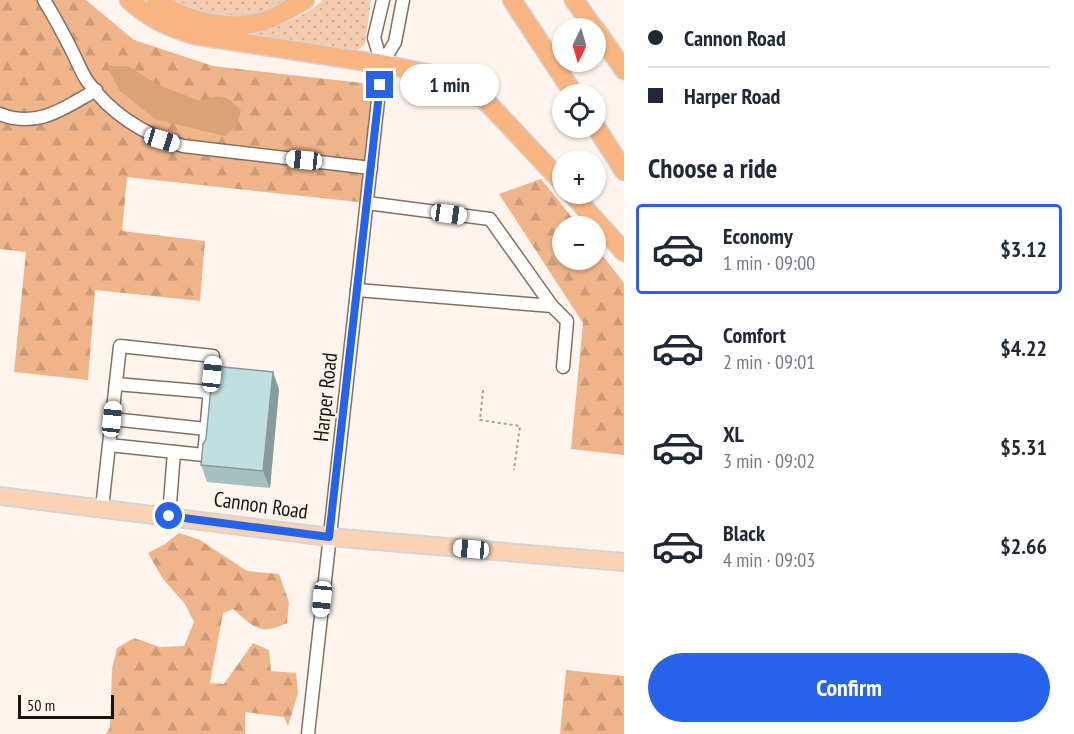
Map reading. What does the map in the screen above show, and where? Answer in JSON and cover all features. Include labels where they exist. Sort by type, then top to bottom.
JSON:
[{"type":"highway","points":[[129,0],[156,21],[194,35],[382,64],[431,74],[486,100],[552,171]]},
{"type":"highway","points":[[156,0],[170,10],[195,20],[223,24],[247,24],[271,19],[305,0]]},
{"type":"highway","points":[[512,0],[567,84]]},
{"type":"highway","points":[[574,0],[587,18]]},
{"type":"highway","points":[[606,45],[624,70]]},
{"type":"highway","points":[[603,138],[624,171]]},
{"type":"highway","points":[[581,204],[624,252]]},
{"type":"main road","name":"Cannon Road","points":[[0,496],[329,537],[624,562]]},
{"type":"street","points":[[44,0],[88,82],[130,124],[162,140],[183,146],[371,168]]},
{"type":"street","name":"Harper Road","points":[[308,734],[382,64],[375,38],[383,0]]},
{"type":"street","name":"Harper Road","points":[[382,64],[395,42],[403,0]]},
{"type":"street","points":[[0,114],[33,120],[57,112],[96,90]]},
{"type":"street","points":[[367,203],[490,219],[552,306],[567,321],[562,367]]},
{"type":"street","points":[[357,290],[552,306]]},
{"type":"street","points":[[102,508],[109,445],[116,384],[120,346],[213,356],[204,455],[109,445]]},
{"type":"street","points":[[116,384],[210,392]]},
{"type":"street","points":[[112,419],[206,429]]},
{"type":"street","points":[[169,516],[174,452]]},
{"type":"path","points":[[483,390],[480,420],[520,426],[514,470]]},
{"type":"shaded area","points":[[163,0],[292,0],[269,14],[225,19]]},
{"type":"shaded area","points":[[323,0],[371,0],[365,44],[357,51],[333,51],[248,39],[248,33],[288,21],[315,7]]},
{"type":"shaded area","points":[[107,66],[128,66],[158,85],[200,101],[213,97],[227,99],[241,111],[237,125],[225,136],[155,119],[120,91]]},
{"type":"green space","points":[[0,0],[86,0],[134,40],[213,66],[380,85],[367,203],[127,177],[122,231],[205,241],[200,301],[95,290],[88,380],[14,372],[26,252],[0,249]]},
{"type":"green space","points":[[541,179],[552,193],[552,204],[561,204],[571,216],[552,216],[552,270],[606,270],[606,260],[624,283],[624,455],[571,449],[583,323],[499,194]]},
{"type":"green space","points":[[179,533],[200,540],[247,571],[279,574],[289,602],[287,623],[263,629],[252,625],[233,609],[223,613],[210,683],[224,684],[253,643],[269,650],[271,671],[296,673],[298,693],[288,726],[284,717],[245,712],[245,734],[106,734],[110,727],[112,669],[117,648],[134,638],[160,647],[184,646],[194,622],[185,604],[163,579],[148,553]]},
{"type":"green space","points":[[566,670],[624,676],[624,734],[560,734]]},
{"type":"building","points":[[213,366],[273,372],[263,471],[201,465],[203,444],[206,439]]},
{"type":"route","points":[[169,516],[329,537],[380,85]]}]
